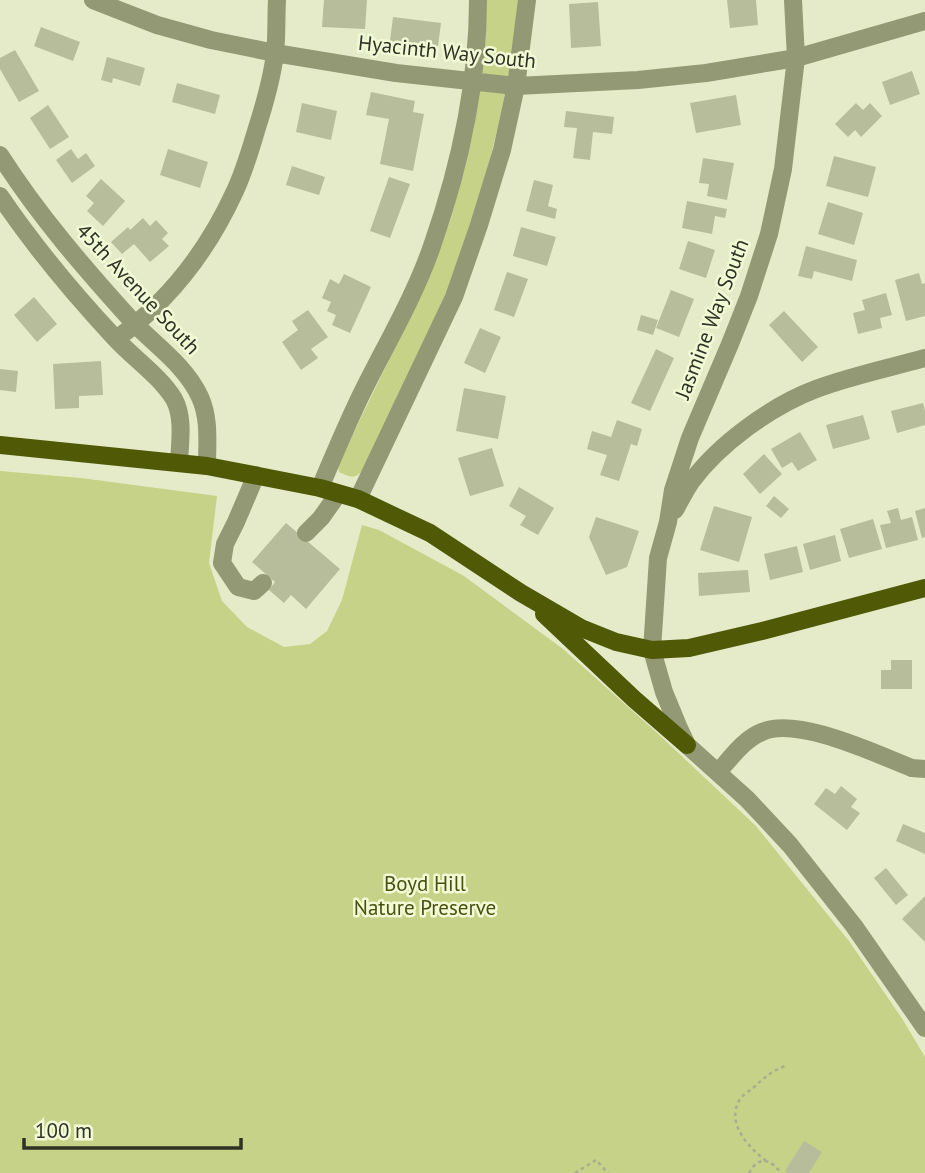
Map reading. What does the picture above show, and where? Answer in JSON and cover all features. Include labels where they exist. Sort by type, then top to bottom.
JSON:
[{"type":"main road","points":[[0,445],[207,466],[320,488],[358,499],[429,533],[521,593],[581,628],[616,642],[652,650],[689,648],[925,588]]},
{"type":"main road","points":[[521,593],[687,746]]},
{"type":"street","name":"Hyacinth Way South","points":[[93,0],[157,25],[211,40],[396,73],[516,86],[638,80],[706,73],[796,58],[925,21]]},
{"type":"street","points":[[134,0],[157,25]]},
{"type":"street","points":[[116,339],[159,304],[191,267],[236,189],[264,107],[275,53],[277,0]]},
{"type":"street","points":[[320,488],[432,247],[451,184],[473,81],[478,0]]},
{"type":"street","points":[[358,499],[454,297],[502,150],[516,86],[527,0]]},
{"type":"street","name":"Jasmine Way South","points":[[687,746],[664,692],[652,650],[658,558],[673,490],[690,438],[749,296],[769,234],[783,169],[796,58],[793,0]]},
{"type":"street","name":"45th Avenue South","points":[[0,155],[19,186],[62,242],[136,325],[170,356],[191,381],[201,399],[206,418],[207,466]]},
{"type":"street","points":[[0,196],[57,272],[175,400],[180,421],[179,462]]},
{"type":"street","points":[[668,522],[691,482],[720,450],[751,424],[778,407],[814,390],[925,358]]},
{"type":"street","points":[[256,475],[225,544],[222,563],[238,587],[254,591],[263,583]]},
{"type":"street","points":[[306,533],[338,494]]},
{"type":"street","points":[[718,772],[741,746],[759,732],[774,727],[795,728],[820,734],[921,770]]},
{"type":"street","points":[[687,746],[718,772],[790,845],[854,926],[925,1028]]},
{"type":"path","points":[[781,1173],[742,1137],[737,1125],[736,1111],[741,1099],[774,1069],[785,1066]]},
{"type":"path","points":[[575,1173],[596,1160],[608,1173]]},
{"type":"path","points":[[749,1173],[758,1162],[766,1161]]},
{"type":"green space","points":[[486,0],[519,0],[505,94],[482,187],[463,248],[422,352],[363,470],[357,475],[349,476],[339,472],[338,465],[424,288],[451,219],[474,128],[485,46]]},
{"type":"green space","name":"Boyd Hill Nature Preserve","points":[[0,471],[81,478],[217,496],[209,563],[222,601],[247,627],[284,647],[310,644],[327,631],[342,600],[362,525],[379,530],[464,576],[563,649],[756,826],[849,941],[925,1057],[925,1173],[0,1173]]},
{"type":"building","points":[[324,0],[367,0],[365,29],[322,27]]},
{"type":"building","points":[[727,0],[756,0],[758,25],[730,28]]},
{"type":"building","points":[[598,2],[601,46],[571,48],[569,4]]},
{"type":"building","points":[[393,17],[441,23],[438,46],[390,41]]},
{"type":"building","points":[[41,27],[80,42],[73,61],[34,46]]},
{"type":"building","points":[[15,50],[39,91],[19,102],[0,69],[0,58]]},
{"type":"building","points":[[107,57],[145,68],[140,86],[113,78],[112,83],[101,80]]},
{"type":"building","points":[[912,71],[920,94],[890,105],[882,82]]},
{"type":"building","points":[[177,83],[220,95],[215,114],[172,102]]},
{"type":"building","points":[[371,92],[415,101],[413,112],[424,114],[413,171],[380,164],[389,119],[366,115]]},
{"type":"building","points":[[736,95],[741,125],[696,133],[690,103]]},
{"type":"building","points":[[302,103],[337,111],[331,140],[296,132]]},
{"type":"building","points":[[856,103],[863,110],[870,103],[882,116],[861,137],[855,130],[848,137],[835,124]]},
{"type":"building","points":[[48,105],[69,137],[50,149],[30,118]]},
{"type":"building","points":[[566,111],[614,117],[612,134],[593,132],[590,160],[573,158],[577,128],[564,127]]},
{"type":"building","points":[[71,149],[78,159],[86,153],[95,166],[72,183],[56,160]]},
{"type":"building","points":[[168,149],[208,162],[200,188],[160,175]]},
{"type":"building","points":[[834,156],[876,167],[868,197],[826,186]]},
{"type":"building","points":[[703,158],[734,163],[727,200],[707,196],[709,184],[699,183]]},
{"type":"building","points":[[292,166],[325,177],[319,195],[286,185]]},
{"type":"building","points":[[389,177],[410,184],[390,238],[370,231]]},
{"type":"building","points":[[101,179],[125,201],[103,226],[87,211],[94,203],[86,196]]},
{"type":"building","points":[[534,180],[553,185],[548,206],[557,209],[555,219],[526,211]]},
{"type":"building","points":[[687,201],[727,209],[725,218],[715,216],[712,234],[682,228]]},
{"type":"building","points":[[828,202],[863,213],[854,245],[818,234]]},
{"type":"building","points":[[143,218],[150,226],[156,220],[168,233],[162,239],[169,246],[150,262],[134,244],[122,254],[111,242]]},
{"type":"building","points":[[521,227],[556,237],[547,266],[513,256]]},
{"type":"building","points":[[688,241],[715,250],[706,278],[679,269]]},
{"type":"building","points":[[806,246],[857,260],[852,281],[814,271],[812,279],[798,276]]},
{"type":"building","points":[[507,272],[528,279],[514,317],[494,310]]},
{"type":"building","points":[[919,273],[922,284],[925,283],[925,316],[906,321],[895,280]]},
{"type":"building","points":[[344,274],[371,287],[350,333],[332,325],[336,315],[327,311],[331,302],[322,298],[330,279],[339,284]]},
{"type":"building","points":[[671,290],[694,299],[679,337],[656,328]]},
{"type":"building","points":[[886,293],[892,315],[880,318],[882,328],[858,334],[853,313],[865,310],[862,300]]},
{"type":"building","points":[[34,297],[57,324],[37,342],[14,315]]},
{"type":"building","points":[[308,310],[328,337],[311,349],[318,358],[301,370],[282,342],[298,330],[292,321]]},
{"type":"building","points":[[784,311],[818,347],[802,362],[769,325]]},
{"type":"building","points":[[641,315],[658,320],[653,335],[637,330]]},
{"type":"building","points":[[480,328],[501,337],[485,373],[464,363]]},
{"type":"building","points":[[656,349],[674,358],[650,411],[631,403]]},
{"type":"building","points":[[101,361],[103,395],[79,396],[79,408],[55,409],[53,364]]},
{"type":"building","points":[[0,369],[18,371],[16,392],[0,390]]},
{"type":"building","points":[[464,388],[506,396],[498,439],[456,431]]},
{"type":"building","points":[[923,403],[925,425],[897,433],[891,411]]},
{"type":"building","points":[[863,415],[870,439],[833,449],[826,425]]},
{"type":"building","points":[[617,420],[642,429],[637,446],[631,444],[619,481],[600,475],[607,455],[587,449],[592,431],[611,437]]},
{"type":"building","points":[[800,432],[817,460],[798,471],[792,462],[782,468],[771,449]]},
{"type":"building","points":[[492,448],[504,486],[470,496],[458,458]]},
{"type":"building","points":[[764,454],[782,474],[760,494],[743,474]]},
{"type":"building","points":[[519,487],[554,508],[538,535],[520,525],[526,516],[509,506]]},
{"type":"building","points":[[774,496],[789,509],[781,518],[766,506]]},
{"type":"building","points":[[714,506],[752,517],[739,562],[700,550]]},
{"type":"building","points":[[898,508],[901,520],[912,517],[918,540],[886,548],[880,525],[891,523],[887,511]]},
{"type":"building","points":[[925,508],[925,537],[922,538],[915,511]]},
{"type":"building","points":[[596,517],[639,531],[627,567],[606,575],[589,537]]},
{"type":"building","points":[[873,519],[882,549],[849,558],[840,529]]},
{"type":"building","points":[[286,523],[340,569],[306,609],[291,595],[284,603],[269,590],[275,582],[252,562]]},
{"type":"building","points":[[835,535],[841,561],[810,570],[803,544]]},
{"type":"building","points":[[797,546],[803,572],[770,580],[764,554]]},
{"type":"building","points":[[748,570],[750,592],[699,596],[698,573]]},
{"type":"building","points":[[891,660],[912,660],[912,689],[881,689],[881,670],[891,670]]},
{"type":"building","points":[[841,786],[857,799],[851,807],[860,813],[847,830],[814,804],[826,788],[835,794]]},
{"type":"building","points":[[903,824],[925,833],[925,854],[896,841]]},
{"type":"building","points":[[886,868],[908,895],[896,905],[874,878]]},
{"type":"building","points":[[925,896],[925,942],[902,919]]},
{"type":"building","points":[[804,1141],[822,1152],[809,1173],[788,1173],[785,1171]]}]
